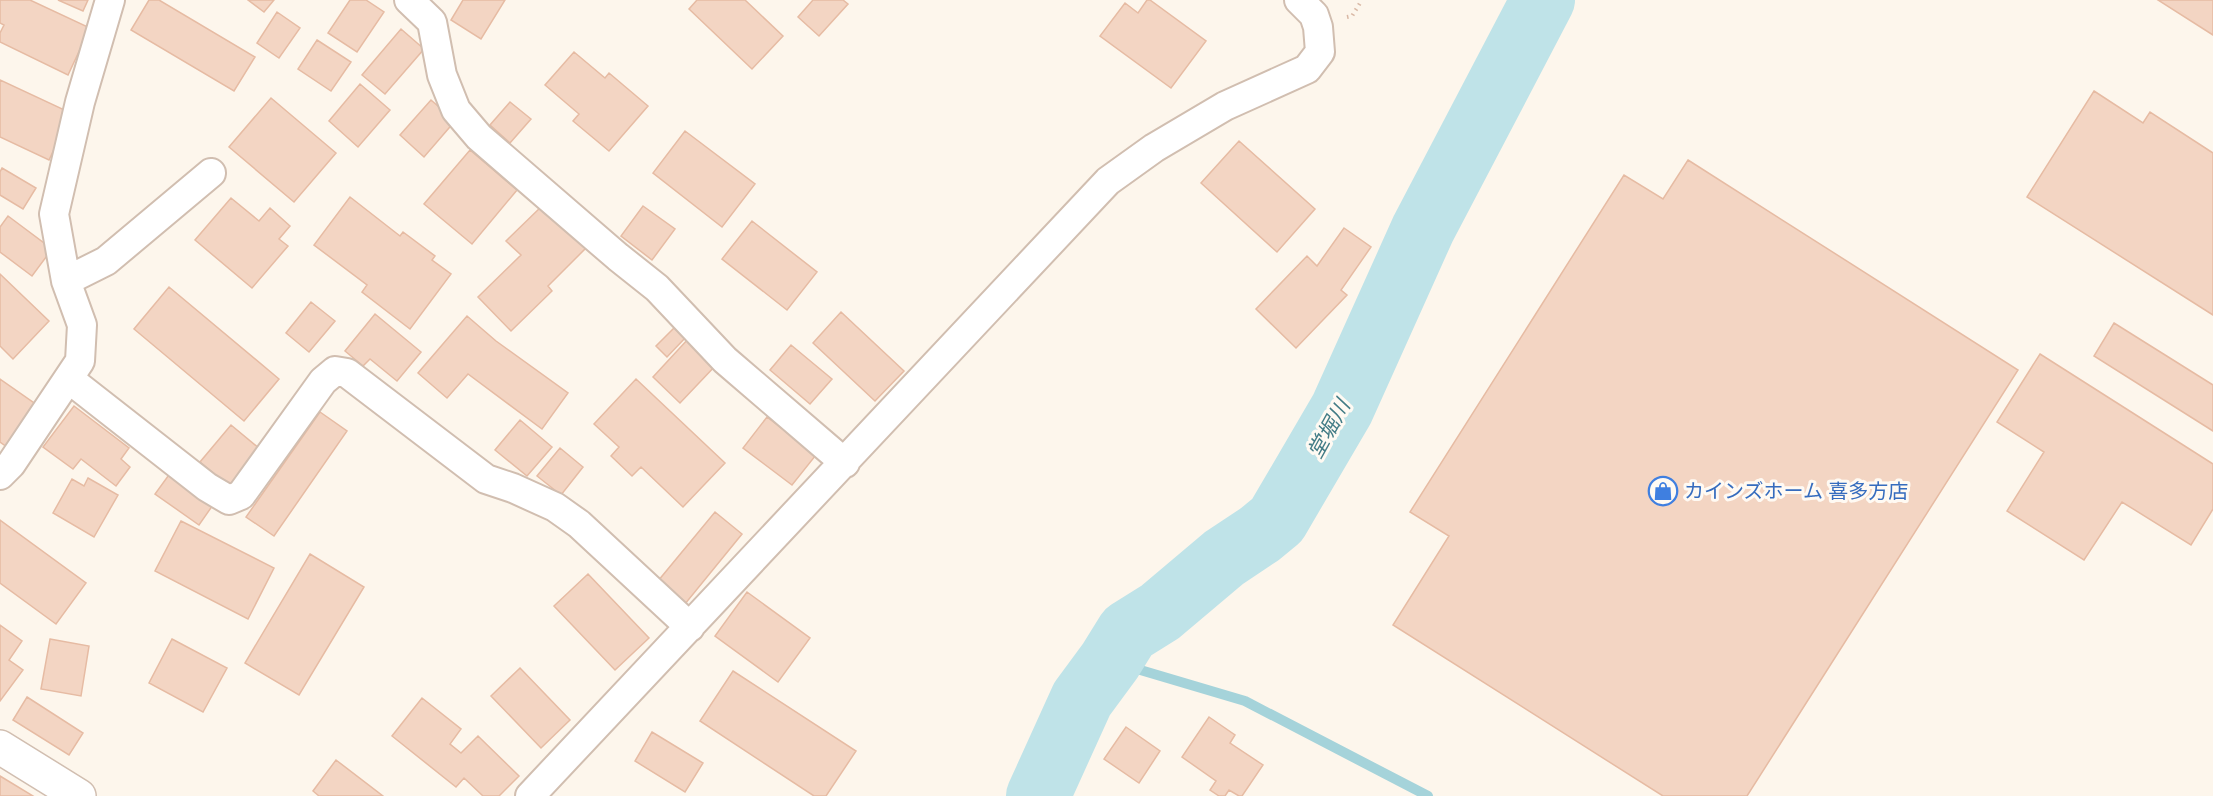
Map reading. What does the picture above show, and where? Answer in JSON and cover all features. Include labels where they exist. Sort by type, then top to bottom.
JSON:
[{"type":"street","points":[[0,476],[11,464],[80,361],[82,325],[66,280],[54,214],[80,102],[110,0]]},
{"type":"street","points":[[409,0],[432,22],[442,75],[456,110],[480,137],[657,288],[725,360],[845,463]]},
{"type":"street","points":[[530,796],[1108,181],[1154,148],[1225,106],[1307,69],[1320,52],[1318,27],[1314,15],[1299,0]]},
{"type":"street","points":[[66,280],[106,261],[211,173]]},
{"type":"street","points":[[69,379],[207,487],[229,500],[242,495],[323,381],[335,371],[347,373],[486,479],[513,488],[563,512],[579,524],[690,627]]},
{"type":"street","points":[[0,747],[80,796]]},
{"type":"building","points":[[0,0],[30,0],[90,28],[68,75],[0,42],[0,33],[4,25],[0,23]]},
{"type":"building","points":[[58,0],[88,0],[83,11]]},
{"type":"building","points":[[149,0],[159,0],[255,57],[234,91],[131,30]]},
{"type":"building","points":[[248,0],[274,0],[264,12]]},
{"type":"building","points":[[350,0],[366,0],[384,12],[357,52],[328,33]]},
{"type":"building","points":[[463,0],[505,0],[481,39],[451,20]]},
{"type":"building","points":[[697,0],[745,0],[783,36],[752,69],[689,9]]},
{"type":"building","points":[[813,0],[843,0],[848,4],[819,36],[798,17]]},
{"type":"building","points":[[1147,0],[1206,41],[1171,88],[1100,36],[1125,3],[1138,13]]},
{"type":"building","points":[[2158,0],[2213,0],[2213,35]]},
{"type":"building","points":[[277,12],[300,28],[279,58],[257,43]]},
{"type":"building","points":[[401,29],[424,49],[385,94],[362,75]]},
{"type":"building","points":[[317,40],[351,62],[331,91],[298,69]]},
{"type":"building","points":[[574,52],[605,78],[609,73],[648,106],[609,151],[573,121],[579,114],[545,85]]},
{"type":"building","points":[[0,80],[71,113],[49,160],[0,137]]},
{"type":"building","points":[[360,84],[390,110],[358,147],[329,121]]},
{"type":"building","points":[[2094,91],[2143,123],[2150,112],[2213,153],[2213,315],[2027,197]]},
{"type":"building","points":[[271,98],[336,153],[294,202],[229,147]]},
{"type":"building","points":[[431,100],[455,121],[424,157],[400,135]]},
{"type":"building","points":[[510,102],[531,119],[510,143],[490,125]]},
{"type":"building","points":[[685,131],[755,184],[722,227],[653,173]]},
{"type":"building","points":[[1239,141],[1315,209],[1277,252],[1201,183]]},
{"type":"building","points":[[470,150],[517,190],[472,244],[424,204]]},
{"type":"building","points":[[1688,160],[2018,370],[1747,796],[1663,796],[1393,625],[1449,536],[1410,512],[1624,175],[1663,199]]},
{"type":"building","points":[[2,168],[36,188],[23,209],[0,195]]},
{"type":"building","points":[[350,197],[400,236],[403,232],[435,256],[432,260],[451,274],[410,329],[362,292],[367,285],[314,245]]},
{"type":"building","points":[[231,198],[259,221],[270,208],[290,226],[279,239],[288,246],[252,288],[195,240]]},
{"type":"building","points":[[544,204],[587,247],[548,286],[552,291],[511,331],[478,297],[521,255],[506,241]]},
{"type":"building","points":[[643,206],[675,229],[652,260],[621,236]]},
{"type":"building","points":[[8,216],[52,249],[32,276],[0,252],[0,227]]},
{"type":"building","points":[[752,221],[817,272],[787,310],[722,259]]},
{"type":"building","points":[[1344,228],[1371,247],[1341,290],[1347,295],[1296,348],[1256,309],[1307,256],[1317,266]]},
{"type":"building","points":[[0,274],[49,321],[13,359],[0,346]]},
{"type":"building","points":[[169,287],[279,379],[244,421],[134,329]]},
{"type":"building","points":[[311,302],[335,321],[309,352],[286,333]]},
{"type":"building","points":[[841,312],[904,371],[875,401],[813,343]]},
{"type":"building","points":[[375,314],[421,352],[397,381],[370,359],[363,366],[345,351]]},
{"type":"building","points":[[467,316],[496,341],[568,393],[542,429],[468,374],[447,398],[418,373]]},
{"type":"building","points":[[2114,323],[2213,385],[2213,431],[2094,356]]},
{"type":"building","points":[[675,327],[686,337],[667,357],[656,346]]},
{"type":"building","points":[[689,338],[717,364],[680,403],[653,377]]},
{"type":"building","points":[[791,345],[832,379],[810,404],[770,370]]},
{"type":"building","points":[[2040,354],[2213,464],[2213,509],[2191,545],[2122,502],[2084,560],[2007,511],[2044,452],[1997,422]]},
{"type":"building","points":[[0,379],[37,405],[7,447],[0,442]]},
{"type":"building","points":[[636,379],[725,463],[683,507],[641,467],[632,476],[611,456],[619,447],[594,424]]},
{"type":"building","points":[[74,406],[129,448],[121,459],[130,467],[116,486],[81,459],[73,469],[43,447]]},
{"type":"building","points":[[320,412],[347,431],[274,536],[246,517]]},
{"type":"building","points":[[767,417],[816,455],[792,485],[743,448]]},
{"type":"building","points":[[520,420],[552,447],[527,476],[495,450]]},
{"type":"building","points":[[231,425],[260,449],[229,486],[200,462]]},
{"type":"building","points":[[560,448],[583,467],[561,495],[537,476]]},
{"type":"building","points":[[171,472],[215,502],[199,525],[155,494]]},
{"type":"building","points":[[88,478],[118,495],[94,537],[53,513],[72,479],[84,486]]},
{"type":"building","points":[[715,512],[742,534],[685,604],[658,581]]},
{"type":"building","points":[[0,520],[86,583],[56,624],[0,583]]},
{"type":"building","points":[[181,521],[274,568],[248,619],[155,571]]},
{"type":"building","points":[[310,554],[364,587],[299,695],[245,663]]},
{"type":"building","points":[[588,574],[649,638],[615,670],[554,606]]},
{"type":"building","points":[[747,592],[810,638],[778,682],[715,636]]},
{"type":"building","points":[[0,625],[22,641],[9,660],[23,670],[0,701]]},
{"type":"building","points":[[50,639],[89,646],[81,696],[41,689]]},
{"type":"building","points":[[172,639],[227,668],[203,712],[149,683]]},
{"type":"building","points":[[520,668],[570,720],[541,748],[491,696]]},
{"type":"building","points":[[733,671],[856,751],[826,796],[814,796],[700,721]]},
{"type":"building","points":[[27,697],[83,733],[69,755],[13,720]]},
{"type":"building","points":[[422,698],[461,729],[450,744],[461,753],[478,736],[519,776],[499,796],[483,796],[464,778],[456,787],[392,736]]},
{"type":"building","points":[[1209,717],[1235,735],[1230,743],[1263,765],[1242,796],[1229,790],[1225,796],[1219,796],[1210,790],[1216,781],[1182,757]]},
{"type":"building","points":[[1126,727],[1160,751],[1139,783],[1104,759]]},
{"type":"building","points":[[652,732],[703,763],[685,792],[635,761]]},
{"type":"building","points":[[336,760],[383,796],[319,796],[313,791]]},
{"type":"building","points":[[0,776],[33,796],[0,796]]},
{"type":"waterway","name":"堂堀川","points":[[1038,796],[1082,699],[1128,632],[1160,612],[1224,558],[1277,520],[1342,409],[1423,229],[1543,0]]},
{"type":"waterway","points":[[1110,661],[1245,701],[1428,796]]},
{"type":"place","name":"カインズホーム 喜多方店","points":[[1663,491]]}]
